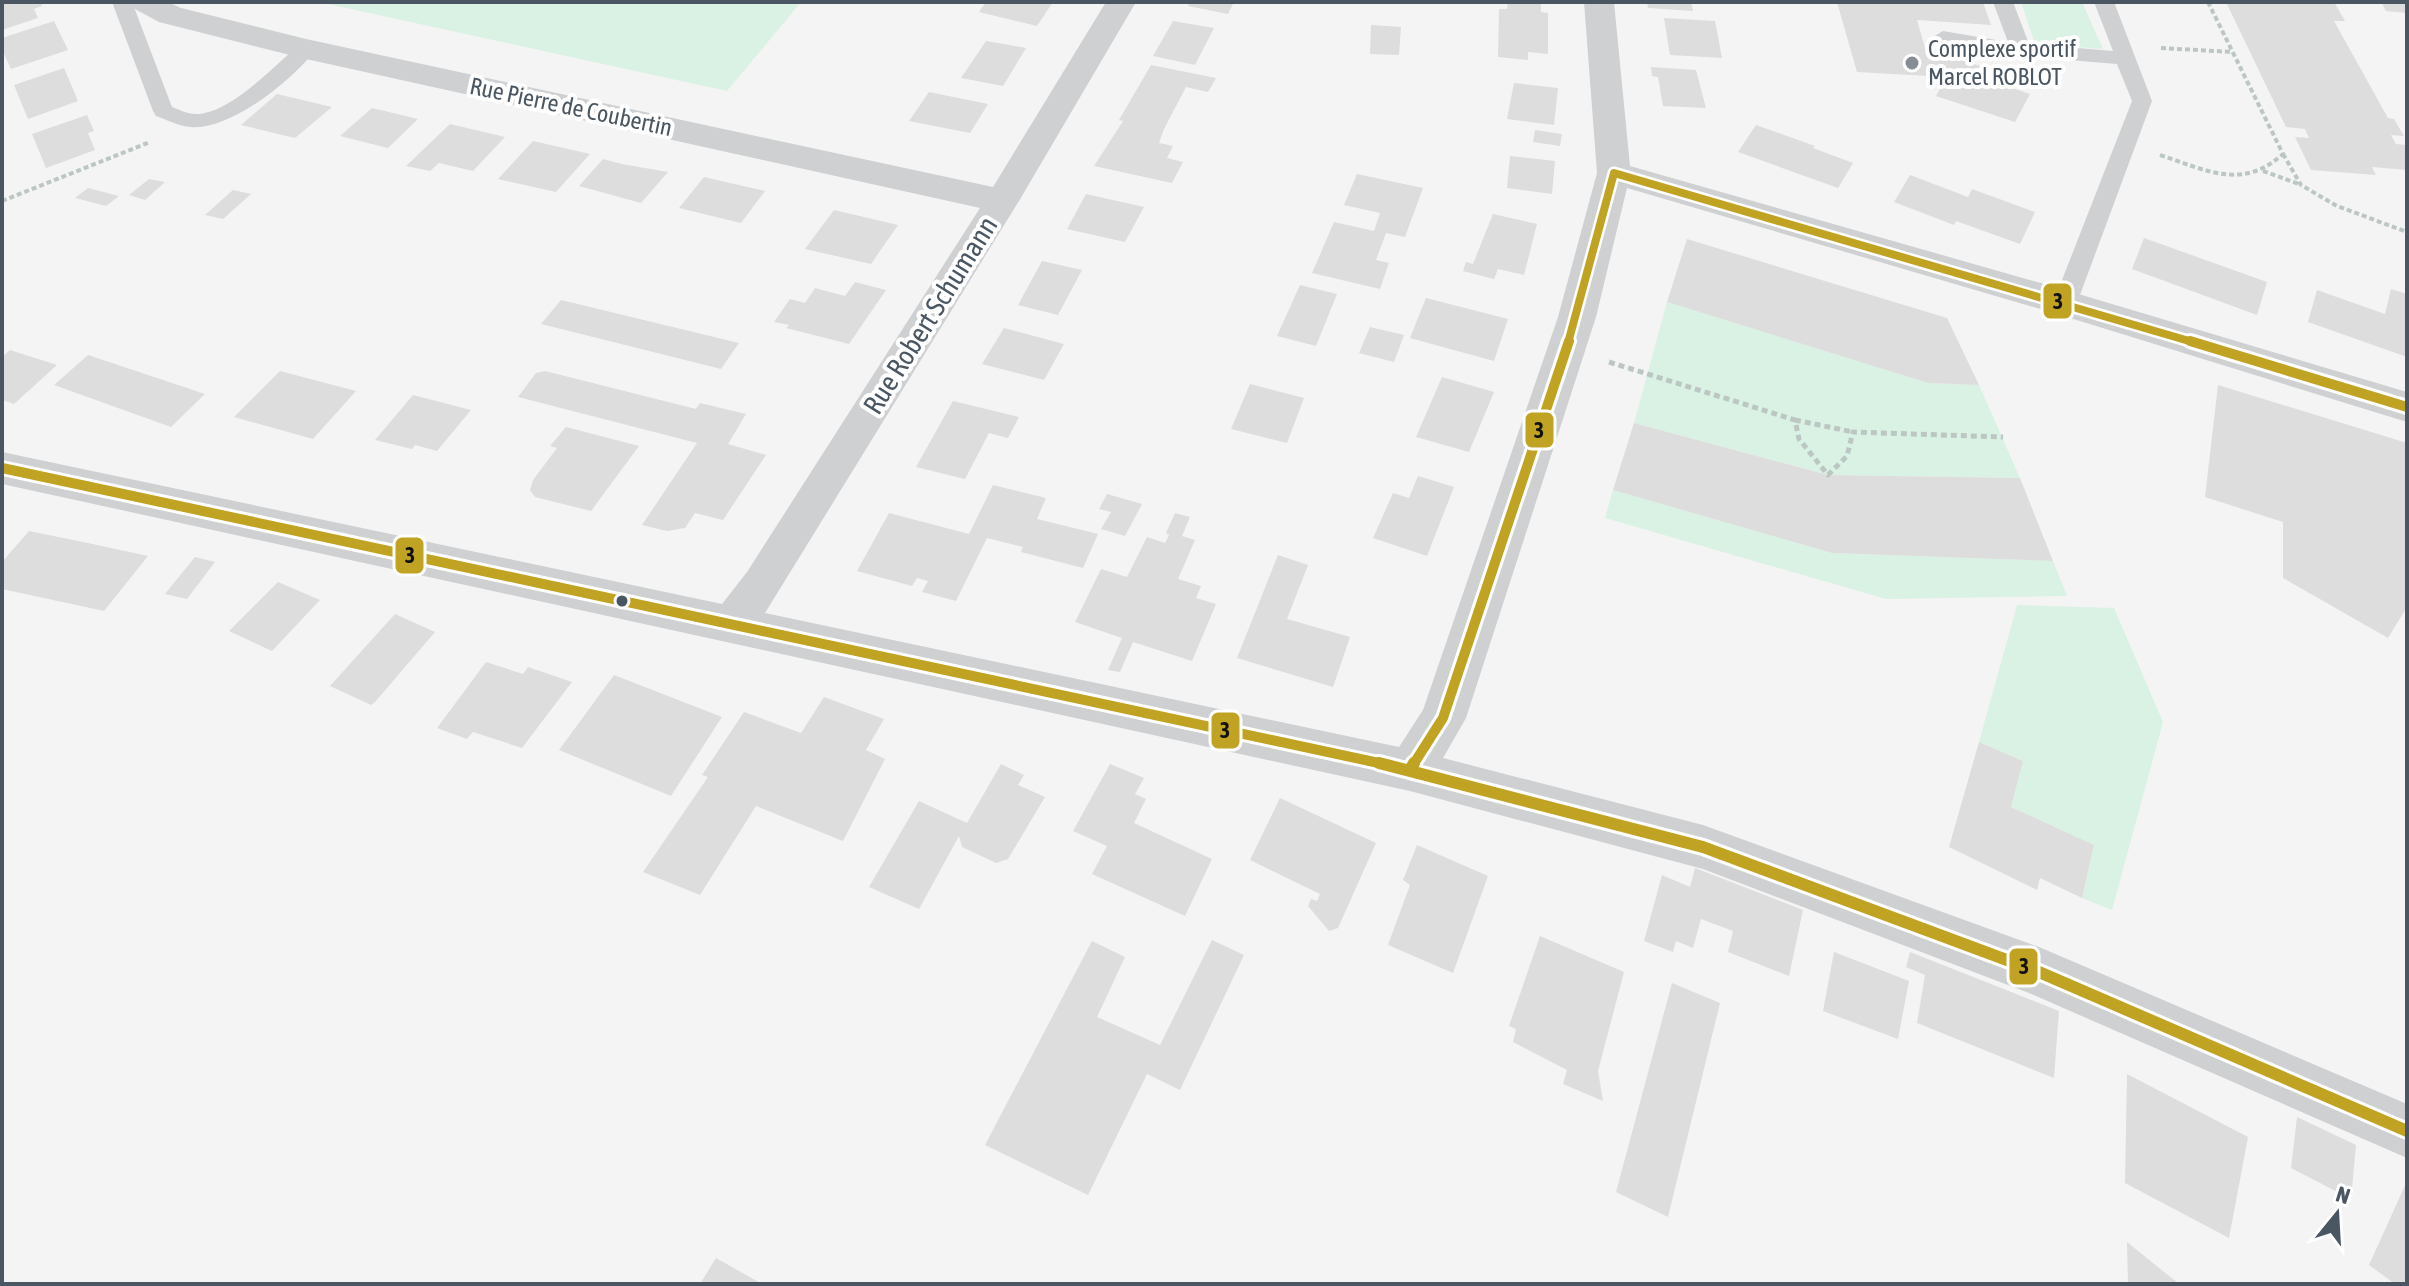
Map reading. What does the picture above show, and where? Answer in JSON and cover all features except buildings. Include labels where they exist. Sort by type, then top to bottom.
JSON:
[{"type":"street","name":"Rue Pierre de Coubertin","points":[[144,2],[170,15],[306,49],[1002,201]]},
{"type":"street","name":"Rue Robert Schumann","points":[[732,625],[762,584],[1002,201],[1121,2]]},
{"type":"street","points":[[1410,770],[1443,718],[1577,317],[1614,173],[1599,2]]},
{"type":"street","points":[[1614,173],[2065,303],[2407,407]]},
{"type":"street","points":[[2,468],[1410,770],[1703,847],[2024,966],[2407,1131]]},
{"type":"lane","points":[[122,2],[163,111],[194,121],[217,116],[239,105],[306,49]]},
{"type":"lane","points":[[2003,2],[2021,50]]},
{"type":"lane","points":[[2065,303],[2142,101],[2104,2]]},
{"type":"lane","points":[[1943,37],[2128,65]]},
{"type":"path","points":[[2208,2],[2301,185]]},
{"type":"path","points":[[2128,65],[2154,73],[2161,47],[2233,52]]},
{"type":"path","points":[[2,201],[174,133],[194,121]]},
{"type":"path","points":[[2125,143],[2198,167],[2239,175],[2263,171],[2301,185],[2337,206],[2407,232]]},
{"type":"path","points":[[2263,171],[2283,154]]},
{"type":"path","points":[[1566,349],[1795,420],[1853,432],[2003,437]]},
{"type":"path","points":[[1795,420],[1799,439],[1828,475],[1847,456],[1853,432]]},
{"type":"green space","points":[[319,2],[801,2],[727,91]]},
{"type":"green space","points":[[2021,2],[2082,2],[2103,49],[2035,44]]},
{"type":"green space","points":[[1667,302],[1928,383],[1979,385],[2020,478],[1828,475],[1634,423]]},
{"type":"green space","points":[[1613,490],[1832,553],[2053,561],[2067,596],[1886,599],[1605,518]]},
{"type":"green space","points":[[2017,605],[2114,608],[2163,722],[2112,910],[2082,898],[2094,845],[2011,807],[2023,761],[1979,742]]},
{"type":"transit line","name":"3","points":[[1410,770],[1443,718],[1577,317],[1614,173],[2065,303],[2407,407]]},
{"type":"transit line","name":"3","points":[[2,468],[1410,770],[1703,847],[2039,972],[2407,1131]]},
{"type":"place","name":"Complexe sportif Marcel ROBLOT","points":[[1912,63]]}]
